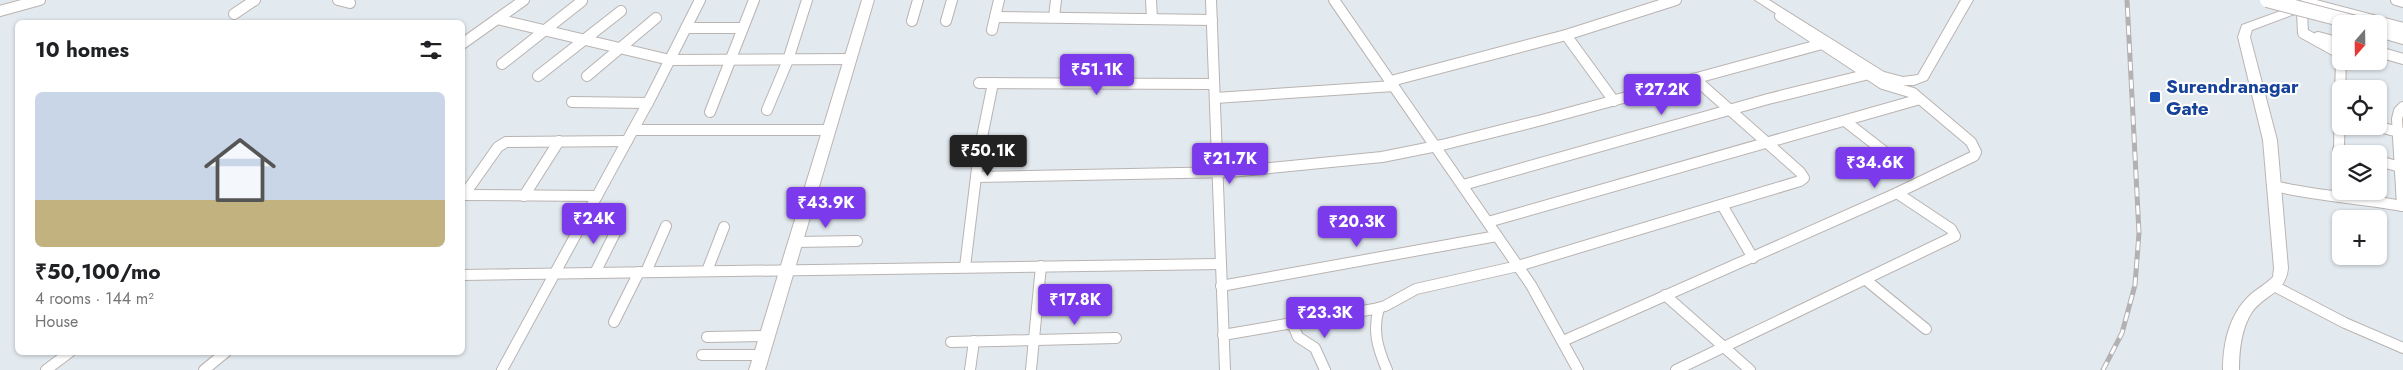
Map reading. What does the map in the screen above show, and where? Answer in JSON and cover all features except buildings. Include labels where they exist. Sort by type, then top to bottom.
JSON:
[{"type":"main road","points":[[757,370],[868,0]]},
{"type":"main road","points":[[1761,0],[1874,75],[1903,81],[1914,81],[1923,77],[1967,0]]},
{"type":"main road","points":[[2267,0],[2332,17]]},
{"type":"main road","points":[[2231,370],[2235,333],[2244,313],[2254,301],[2280,279],[2281,268],[2270,140],[2244,36],[2246,28],[2255,23],[2303,6]]},
{"type":"main road","points":[[2388,32],[2403,35]]},
{"type":"street","points":[[0,11],[40,0]]},
{"type":"street","points":[[234,14],[256,0]]},
{"type":"street","points":[[338,0],[350,3]]},
{"type":"street","points":[[465,42],[524,0]]},
{"type":"street","points":[[502,370],[648,103],[700,0]]},
{"type":"street","points":[[710,112],[754,0]]},
{"type":"street","points":[[767,110],[788,60],[807,0]]},
{"type":"street","points":[[912,21],[918,0]]},
{"type":"street","points":[[946,21],[952,0]]},
{"type":"street","points":[[992,30],[999,0]]},
{"type":"street","points":[[1054,18],[1056,0]]},
{"type":"street","points":[[1151,0],[1152,19]]},
{"type":"street","points":[[1211,0],[1224,370]]},
{"type":"street","points":[[1334,0],[1518,266],[1578,370]]},
{"type":"street","points":[[1215,98],[1392,83],[1566,35],[1676,0]]},
{"type":"street","points":[[1563,342],[1897,193],[1974,156],[1976,152],[1970,142],[1920,98],[1913,93],[1883,84],[1874,75],[1822,44],[1756,0]]},
{"type":"street","points":[[2396,0],[2403,2]]},
{"type":"street","points":[[502,64],[582,1]]},
{"type":"street","points":[[2303,6],[2332,18]]},
{"type":"street","points":[[2303,6],[2403,28]]},
{"type":"street","points":[[2303,6],[2303,33]]},
{"type":"street","points":[[538,76],[621,11]]},
{"type":"street","points":[[995,17],[1212,20]]},
{"type":"street","points":[[587,76],[656,18]]},
{"type":"street","points":[[497,19],[670,60],[850,59]]},
{"type":"street","points":[[686,28],[743,28]]},
{"type":"street","points":[[2303,33],[2332,41]]},
{"type":"street","points":[[2303,33],[2341,54],[2341,80]]},
{"type":"street","points":[[2388,33],[2403,38]]},
{"type":"street","points":[[1566,35],[1614,101]]},
{"type":"street","points":[[976,177],[1217,173],[1330,164],[1436,147],[1822,44]]},
{"type":"street","points":[[2388,55],[2403,59]]},
{"type":"street","points":[[1463,185],[1728,110],[1874,75]]},
{"type":"street","points":[[1223,334],[1379,308],[1416,289],[1518,266],[1800,181],[1804,178],[1800,172],[1766,144],[1695,79]]},
{"type":"street","points":[[979,83],[1214,84]]},
{"type":"street","points":[[965,268],[976,177],[993,83]]},
{"type":"street","points":[[1488,222],[1766,144],[1920,98]]},
{"type":"street","points":[[572,102],[648,103]]},
{"type":"street","points":[[2364,200],[2402,206],[2400,133],[2397,119],[2399,111],[2403,106]]},
{"type":"street","points":[[1845,121],[1890,156]]},
{"type":"street","points":[[2387,129],[2400,133]]},
{"type":"street","points":[[633,130],[829,130]]},
{"type":"street","points":[[465,192],[501,144],[510,141],[627,141]]},
{"type":"street","points":[[524,196],[559,141]]},
{"type":"street","points":[[2387,163],[2400,167]]},
{"type":"street","points":[[2274,186],[2308,194],[2332,196]]},
{"type":"street","points":[[1676,370],[1955,236],[1951,229],[1897,193]]},
{"type":"street","points":[[465,195],[597,196]]},
{"type":"street","points":[[1722,205],[1753,258]]},
{"type":"street","points":[[614,322],[643,272],[666,226]]},
{"type":"street","points":[[707,271],[724,227]]},
{"type":"street","points":[[595,273],[617,229]]},
{"type":"street","points":[[1221,286],[1497,236]]},
{"type":"street","points":[[796,242],[857,241]]},
{"type":"street","points":[[465,275],[1221,264]]},
{"type":"street","points":[[1031,370],[1041,266]]},
{"type":"street","points":[[1866,280],[1926,329]]},
{"type":"street","points":[[2274,286],[2345,323],[2403,348]]},
{"type":"street","points":[[1666,295],[1750,370]]},
{"type":"street","points":[[1379,308],[1374,320],[1374,336],[1387,370]]},
{"type":"street","points":[[1292,323],[1298,337],[1315,348],[1326,370]]},
{"type":"street","points":[[706,338],[768,336]]},
{"type":"street","points":[[951,342],[1116,338]]},
{"type":"street","points":[[970,370],[974,341]]},
{"type":"street","points":[[46,370],[66,355]]},
{"type":"street","points":[[204,370],[222,355]]},
{"type":"street","points":[[702,355],[762,355]]},
{"type":"railway","points":[[2103,370],[2122,333],[2135,285],[2139,233],[2127,0]]},
{"type":"place","name":"Surendranagar Gate","points":[[2155,97]]}]
